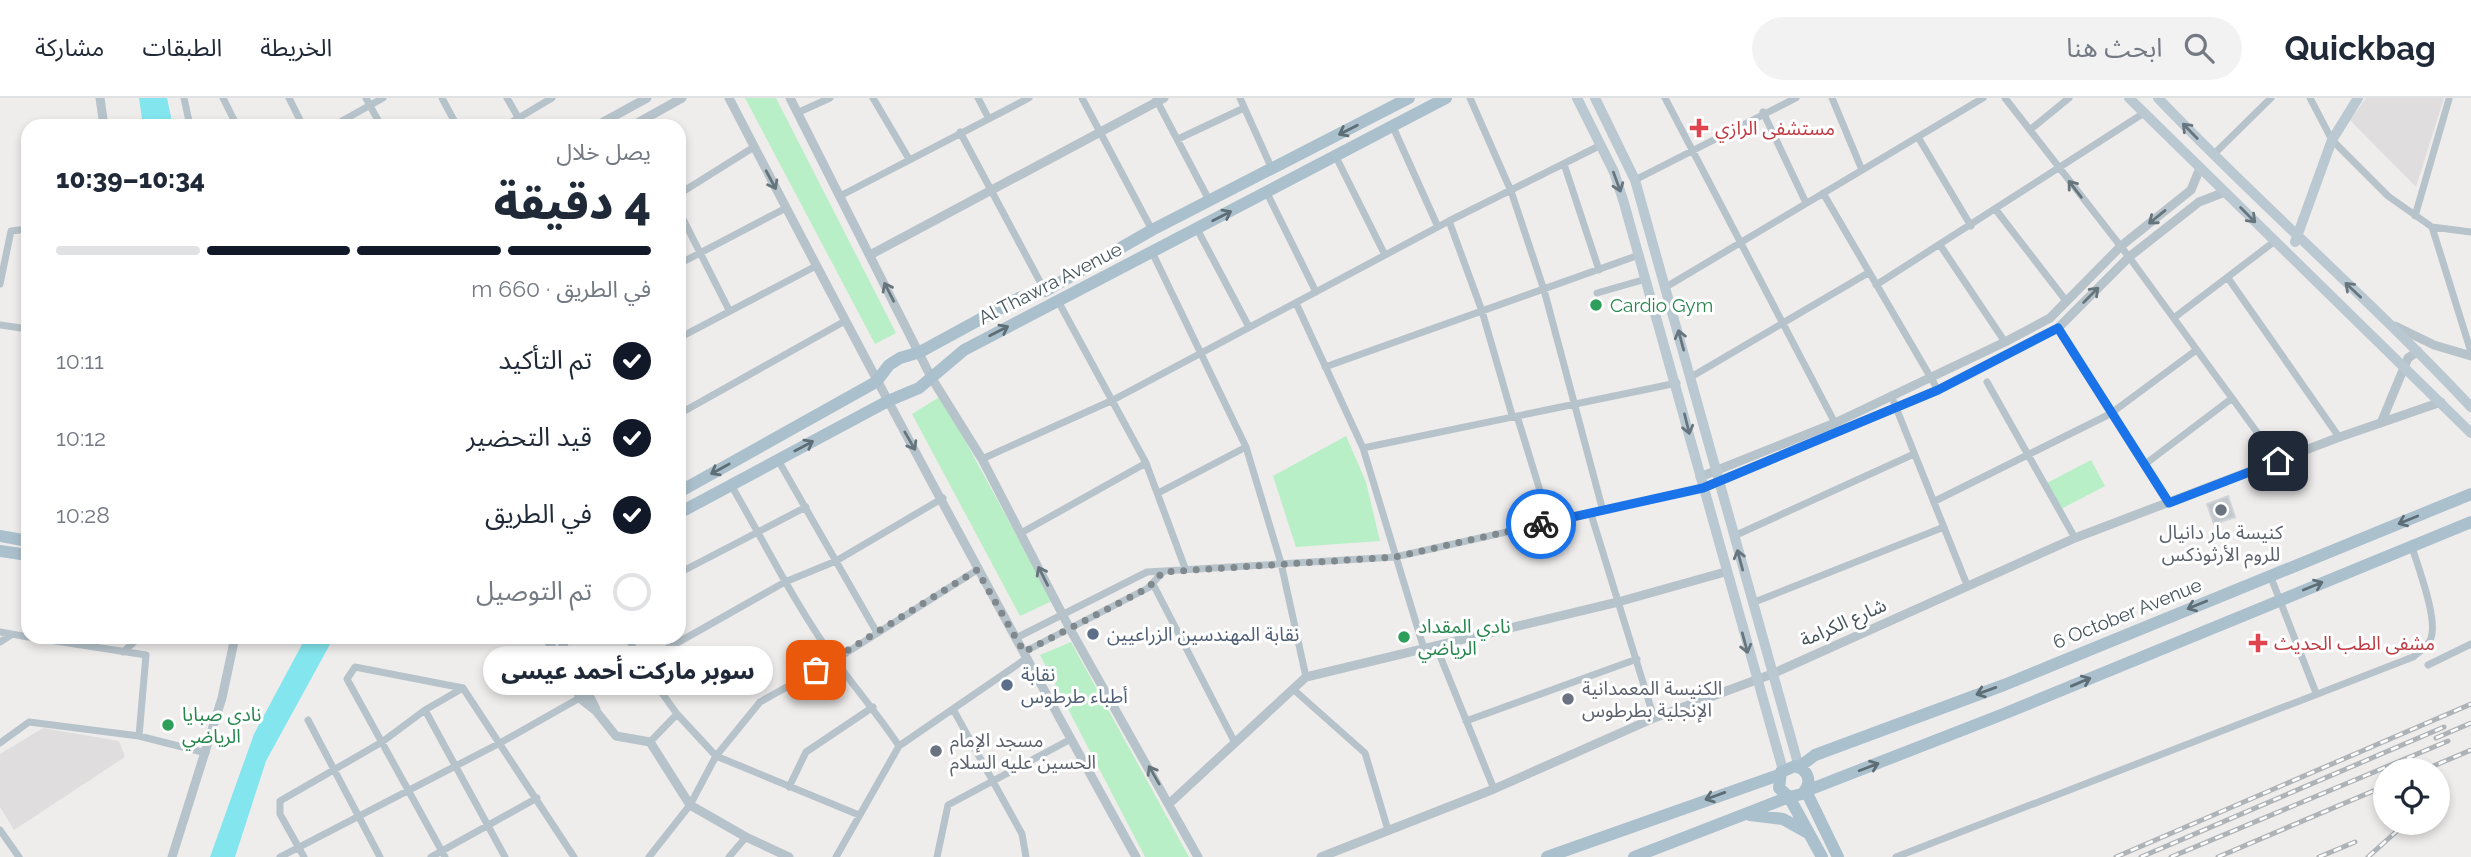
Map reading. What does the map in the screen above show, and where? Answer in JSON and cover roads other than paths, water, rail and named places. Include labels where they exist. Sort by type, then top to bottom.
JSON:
[{"type":"main road","name":"Al Thawra Avenue","points":[[686,488],[876,382],[894,361],[920,352],[1021,298],[1045,291],[1152,230],[1409,98]]},
{"type":"main road","name":"Al Thawra Avenue","points":[[686,509],[888,401],[912,392],[964,350],[1446,98]]},
{"type":"main road","points":[[1577,98],[1617,182],[1677,383],[1725,572],[1781,772],[1779,788],[1789,797],[1822,857]]},
{"type":"main road","points":[[1595,98],[1635,180],[1772,674],[1799,767],[1808,777],[1806,791],[1838,857]]},
{"type":"main road","points":[[2129,98],[2471,433]]},
{"type":"main road","points":[[2158,98],[2297,238],[2418,351],[2471,407]]},
{"type":"main road","points":[[2290,254],[2332,140],[2358,98]]},
{"type":"main road","name":"6 October Avenue","points":[[1799,767],[1815,755],[2004,685],[2471,494]]},
{"type":"main road","points":[[1634,857],[1789,797],[1798,796],[2001,715],[2471,522]]},
{"type":"main road","points":[[0,536],[21,540]]},
{"type":"main road","points":[[0,551],[21,554]]},
{"type":"main road","points":[[1547,857],[1799,767]]},
{"type":"main road","points":[[1746,815],[1783,819],[1813,839]]},
{"type":"street","points":[[100,98],[103,119]]},
{"type":"street","points":[[184,98],[188,119]]},
{"type":"street","points":[[223,98],[234,119]]},
{"type":"street","points":[[289,98],[300,119]]},
{"type":"street","points":[[343,119],[368,101],[383,98]]},
{"type":"street","points":[[442,98],[453,119]]},
{"type":"street","points":[[507,98],[519,119],[552,98]]},
{"type":"street","points":[[609,119],[647,98]]},
{"type":"street","points":[[645,119],[682,98]]},
{"type":"street","points":[[729,98],[876,382],[943,498],[977,570],[1136,857]]},
{"type":"street","points":[[790,98],[931,377],[982,459],[1070,628],[1198,857]]},
{"type":"street","points":[[797,113],[830,98]]},
{"type":"street","points":[[873,98],[909,159]]},
{"type":"street","points":[[978,98],[989,119]]},
{"type":"street","points":[[840,196],[1029,98]]},
{"type":"street","points":[[1082,98],[1152,230]]},
{"type":"street","points":[[1240,98],[1272,169]]},
{"type":"street","points":[[1470,98],[1511,191],[1544,290],[1603,511]]},
{"type":"street","points":[[1665,98],[1835,423]]},
{"type":"street","points":[[1635,180],[1692,152],[1782,101],[1796,98]]},
{"type":"street","points":[[1832,98],[1862,170]]},
{"type":"street","points":[[1964,98],[1971,105]]},
{"type":"street","points":[[1666,287],[1983,98]]},
{"type":"street","points":[[2005,98],[2175,317],[2195,351],[2278,461]]},
{"type":"street","points":[[2031,129],[2069,98]]},
{"type":"street","points":[[2213,155],[2271,98]]},
{"type":"street","points":[[2310,98],[2332,140],[2388,196],[2432,228],[2471,232]]},
{"type":"street","points":[[2415,216],[2449,98]]},
{"type":"street","points":[[870,255],[1159,99],[1209,200]]},
{"type":"street","points":[[368,101],[377,119]]},
{"type":"street","points":[[1178,139],[1244,108]]},
{"type":"street","points":[[1763,112],[1806,203]]},
{"type":"street","points":[[1876,285],[2144,113]]},
{"type":"street","points":[[1393,127],[1438,227]]},
{"type":"street","points":[[960,132],[1045,291]]},
{"type":"street","points":[[1917,137],[1971,226]]},
{"type":"street","points":[[982,459],[1113,400],[1449,221],[1601,145]]},
{"type":"street","points":[[686,190],[754,147]]},
{"type":"street","points":[[1336,157],[1385,255]]},
{"type":"street","points":[[1563,164],[1599,270]]},
{"type":"street","points":[[1718,476],[2006,342],[2050,318],[2121,246],[2191,190],[2200,167]]},
{"type":"street","points":[[1016,638],[1142,574],[1185,568],[1395,557],[1591,514],[1702,482],[1938,390],[2058,328],[2129,257],[2199,202],[2225,192]]},
{"type":"street","points":[[1267,193],[1316,292]]},
{"type":"street","points":[[1823,193],[1938,390]]},
{"type":"street","points":[[686,260],[786,208]]},
{"type":"street","points":[[1996,210],[2067,302]]},
{"type":"street","points":[[1449,221],[1482,311],[1550,523]]},
{"type":"street","points":[[686,225],[729,310]]},
{"type":"street","points":[[2432,228],[2471,354]]},
{"type":"street","points":[[1197,229],[1249,327]]},
{"type":"street","points":[[0,284],[11,231],[21,230]]},
{"type":"street","points":[[2175,317],[2275,242]]},
{"type":"street","points":[[1940,246],[2006,342]]},
{"type":"street","points":[[1152,252],[1245,447],[1281,563],[1306,677]]},
{"type":"street","points":[[1325,367],[1639,255]]},
{"type":"street","points":[[686,334],[816,266]]},
{"type":"street","points":[[1691,377],[1868,273]]},
{"type":"street","points":[[2228,278],[2339,437]]},
{"type":"street","points":[[1597,293],[1646,279]]},
{"type":"street","points":[[1058,300],[1160,492],[1185,568]]},
{"type":"street","points":[[1296,303],[1363,448],[1424,649]]},
{"type":"street","points":[[686,410],[845,321]]},
{"type":"street","points":[[2387,322],[2434,345],[2471,354]]},
{"type":"street","points":[[0,325],[21,328]]},
{"type":"street","points":[[2058,328],[2110,414],[2169,503]]},
{"type":"street","points":[[1935,500],[2110,414],[2195,351]]},
{"type":"street","points":[[2381,423],[2410,355],[2418,351]]},
{"type":"street","points":[[1987,382],[2075,538]]},
{"type":"street","points":[[1363,448],[1677,383]]},
{"type":"street","points":[[1891,395],[1967,585]]},
{"type":"street","points":[[2144,465],[2231,399]]},
{"type":"street","name":"شارع الكرامة","points":[[1321,857],[1494,789],[1654,718],[1772,674],[2075,538],[2339,437],[2441,402]]},
{"type":"street","points":[[1160,492],[1245,447]]},
{"type":"street","points":[[1734,536],[1914,454]]},
{"type":"street","points":[[778,460],[876,631]]},
{"type":"street","points":[[1021,533],[1146,463]]},
{"type":"street","points":[[731,485],[785,582],[835,660],[873,707],[899,746]]},
{"type":"street","points":[[686,638],[785,582],[836,561],[943,498]]},
{"type":"street","points":[[686,569],[806,506]]},
{"type":"street","points":[[1591,514],[1654,718]]},
{"type":"street","points":[[1752,603],[1944,527]]},
{"type":"street","points":[[1896,857],[2413,657],[2428,645],[2433,635],[2432,621],[2412,547]]},
{"type":"street","points":[[649,857],[691,805],[716,756],[761,702],[835,660],[876,631],[977,570]]},
{"type":"street","points":[[836,857],[899,746],[1026,655],[1153,584],[1163,572]]},
{"type":"street","points":[[1170,803],[1306,677],[1618,603],[1725,572]]},
{"type":"street","points":[[2270,575],[2316,693]]},
{"type":"street","points":[[1153,584],[1234,741]]},
{"type":"street","points":[[0,632],[21,636]]},
{"type":"street","points":[[0,642],[12,634]]},
{"type":"street","points":[[2428,665],[2471,643]]},
{"type":"street","points":[[73,644],[146,655],[139,736]]},
{"type":"street","points":[[123,652],[132,644]]},
{"type":"street","points":[[172,857],[222,698],[233,644]]},
{"type":"street","points":[[551,644],[615,736],[650,742],[691,805],[746,837],[789,857]]},
{"type":"street","points":[[562,644],[585,696]]},
{"type":"street","points":[[631,644],[641,664],[677,714],[716,756],[859,815]]},
{"type":"street","points":[[280,857],[455,768],[676,644]]},
{"type":"street","points":[[1436,646],[1494,789]]},
{"type":"street","points":[[1466,721],[1637,659]]},
{"type":"street","points":[[443,854],[347,680],[355,667],[463,688],[574,857]]},
{"type":"street","points":[[304,857],[280,814],[280,801],[382,742],[425,710],[463,688]]},
{"type":"street","points":[[1293,689],[1365,753],[1388,830]]},
{"type":"street","points":[[789,787],[806,752],[873,707]]},
{"type":"street","points":[[953,709],[1023,834],[1026,857]]},
{"type":"street","points":[[425,710],[505,857]]},
{"type":"street","points":[[650,742],[677,714]]},
{"type":"street","points":[[309,720],[332,771],[380,857]]},
{"type":"street","points":[[1,739],[29,722],[139,736],[206,753]]},
{"type":"street","points":[[937,857],[948,805],[1071,739]]},
{"type":"street","points":[[431,857],[443,854],[537,798]]},
{"type":"street","points":[[0,830],[19,857]]},
{"type":"street","points":[[729,857],[746,837]]},
{"type":"water","points":[[139,98],[167,98],[172,119],[142,119]]},
{"type":"water","points":[[302,644],[330,644],[266,761],[235,857],[210,857],[254,734]]},
{"type":"railway","points":[[2116,857],[2471,704]]},
{"type":"railway","points":[[2436,738],[2471,723]]},
{"type":"railway","points":[[2141,857],[2444,727]]},
{"type":"railway","points":[[2171,857],[2448,741]]},
{"type":"railway","points":[[2450,759],[2471,750]]},
{"type":"railway","points":[[2218,857],[2373,791]]},
{"type":"railway","points":[[2368,857],[2393,835]]},
{"type":"railway","points":[[2319,857],[2355,842]]},
{"type":"place","name":"مستشفى الرازي","points":[[1699,128]]},
{"type":"place","name":"Cardio Gym","points":[[1596,305]]},
{"type":"place","name":"كنيسة مار دانيال للروم الأرثوذكس","points":[[2221,510]]},
{"type":"place","name":"نقابة المهندسين الزراعيين","points":[[1093,634]]},
{"type":"place","name":"نادي المقداد الرياضي","points":[[1404,637]]},
{"type":"place","name":"مشفى الطب الحديث","points":[[2258,643]]},
{"type":"place","name":"سوبر ماركت أحمد عيسى","points":[[816,670]]},
{"type":"place","name":"نقابة أطباء طرطوس","points":[[1007,685]]},
{"type":"place","name":"الكنيسة المعمدانية الإنجلية بطرطوس","points":[[1568,699]]},
{"type":"place","name":"نادي صبايا الرياضي","points":[[168,725]]},
{"type":"place","name":"مسجد الإمام الحسين عليه السلام","points":[[936,751]]}]
